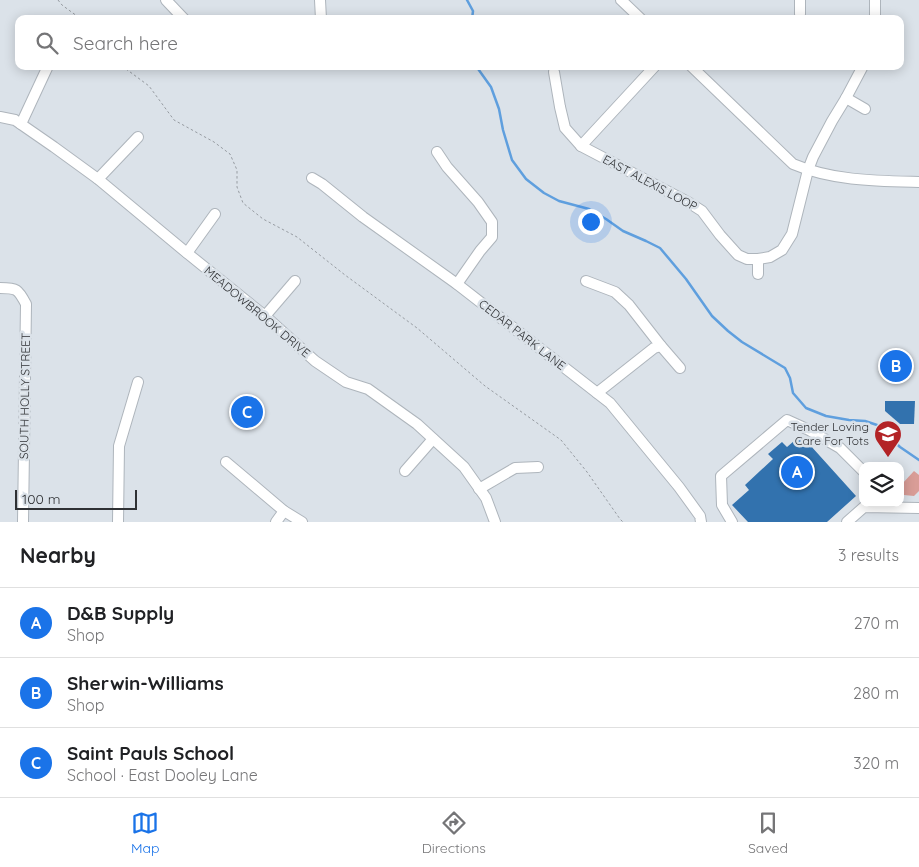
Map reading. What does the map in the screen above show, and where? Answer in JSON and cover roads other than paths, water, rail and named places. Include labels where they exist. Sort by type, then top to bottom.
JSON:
[{"type":"street","points":[[166,0],[180,15]]},
{"type":"street","points":[[320,0],[321,15]]},
{"type":"street","points":[[621,0],[637,15]]},
{"type":"street","points":[[800,0],[800,14]]},
{"type":"street","points":[[875,0],[875,15]]},
{"type":"street","points":[[21,124],[46,70]]},
{"type":"street","points":[[554,72],[565,128],[581,146],[651,70]]},
{"type":"street","points":[[695,70],[794,164],[808,170],[843,177],[875,181],[919,182]]},
{"type":"street","points":[[758,274],[758,259],[770,257],[782,250],[792,234],[813,157],[861,70]]},
{"type":"street","points":[[846,98],[865,109]]},
{"type":"street","name":"MEADOWBROOK DRIVE","points":[[0,117],[15,120],[98,179],[265,316],[315,361],[346,382],[368,388],[417,424],[464,467],[486,498],[495,522]]},
{"type":"street","points":[[98,179],[138,137]]},
{"type":"street","name":"EAST ALEXIS LOOP","points":[[581,146],[688,202],[702,212],[720,236],[738,255],[747,259],[758,259]]},
{"type":"street","points":[[437,152],[447,168],[478,202],[492,222],[492,237],[457,284]]},
{"type":"street","name":"CEDAR PARK LANE","points":[[312,178],[457,284],[610,403],[679,487],[700,516],[701,522]]},
{"type":"street","points":[[187,253],[215,214]]},
{"type":"street","points":[[586,280],[615,292],[629,305],[680,368]]},
{"type":"street","points":[[265,316],[295,281]]},
{"type":"street","name":"SOUTH HOLLY STREET","points":[[0,288],[15,288],[19,291],[26,304],[22,522]]},
{"type":"street","points":[[597,393],[654,348],[661,346]]},
{"type":"street","points":[[118,522],[119,446],[138,382]]},
{"type":"street","points":[[732,522],[722,504],[721,476],[787,420],[840,448],[859,467]]},
{"type":"street","points":[[405,471],[433,439]]},
{"type":"street","points":[[226,462],[284,510],[302,522]]},
{"type":"street","points":[[479,488],[515,468],[538,466]]},
{"type":"street","points":[[847,522],[864,507]]},
{"type":"street","points":[[904,507],[919,508]]},
{"type":"street","points":[[276,522],[284,510]]},
{"type":"waterway","points":[[467,0],[473,11],[472,15]]},
{"type":"waterway","points":[[479,70],[491,87],[499,109],[512,160],[526,179],[544,193],[559,201],[589,209],[623,231],[660,248],[686,279],[712,316],[742,342],[785,368],[790,378],[793,393],[806,408],[826,416],[865,421],[877,425],[900,447],[919,460]]},
{"type":"place","name":"Sherwin-Williams","points":[[896,366]]},
{"type":"place","name":"Saint Pauls School","points":[[247,412]]},
{"type":"place","name":"Tender Loving Care For Tots","points":[[888,458]]},
{"type":"place","name":"D&B Supply","points":[[797,472]]}]
